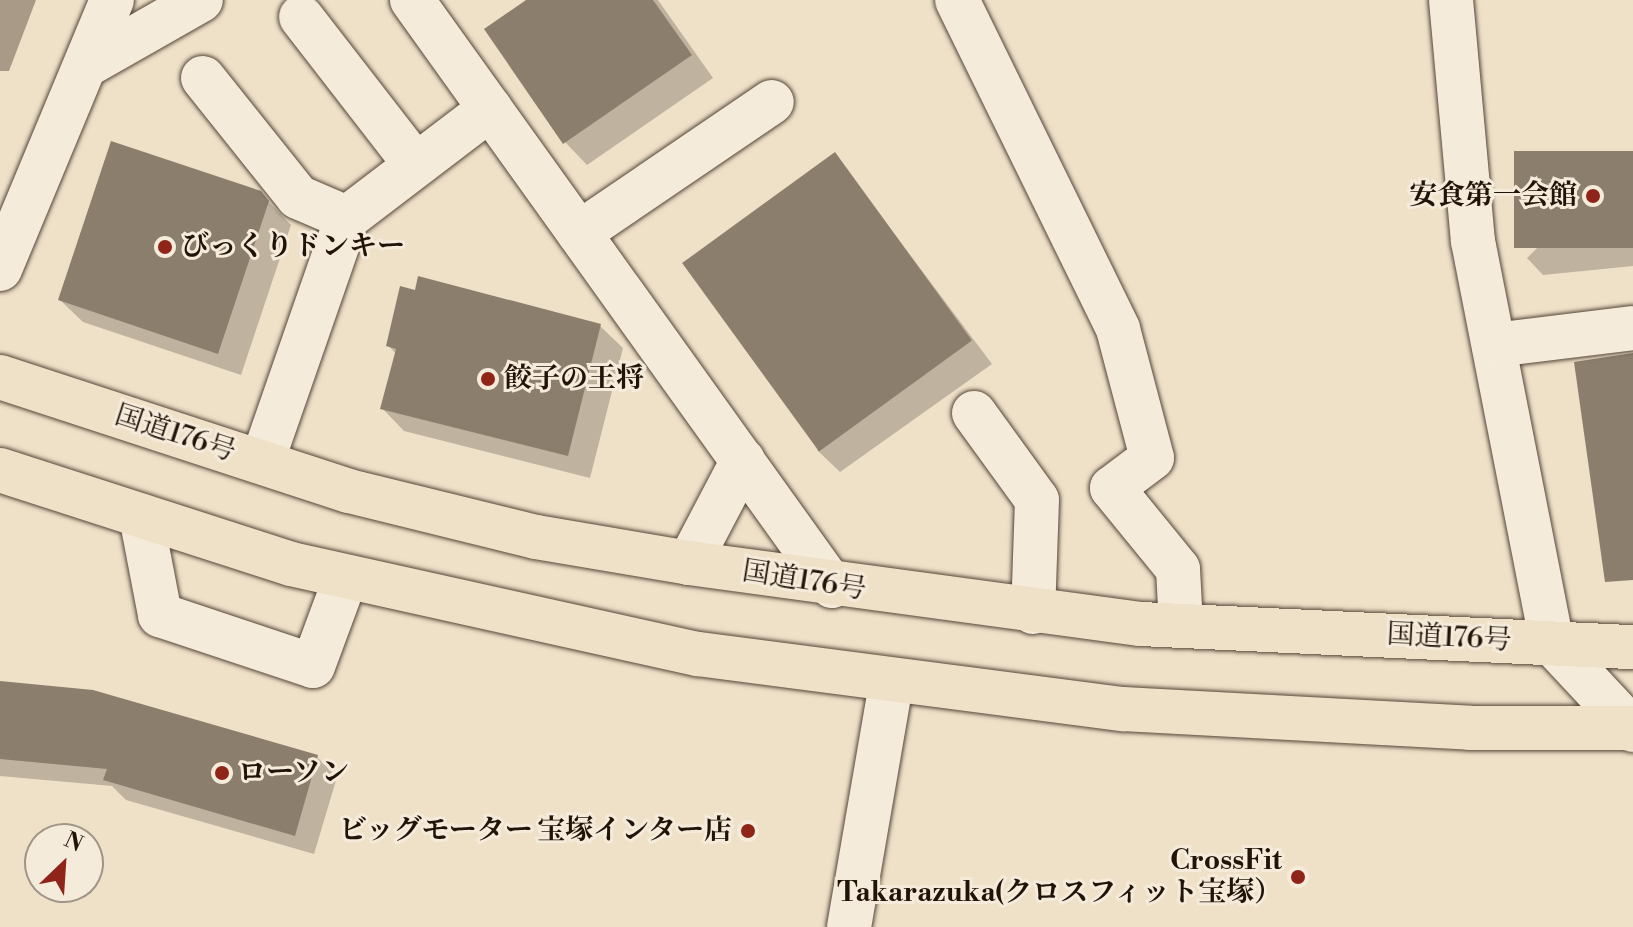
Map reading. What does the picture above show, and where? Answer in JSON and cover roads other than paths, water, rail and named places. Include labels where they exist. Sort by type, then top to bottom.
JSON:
[{"type":"highway","name":"国道176号","points":[[0,377],[262,462],[536,537],[689,563],[832,586],[1033,612],[1181,626],[1633,647]]},
{"type":"highway","points":[[0,470],[346,577],[698,654],[891,683],[1123,709],[1470,728],[1633,729]]},
{"type":"street","points":[[0,269],[112,0]]},
{"type":"street","points":[[87,65],[201,0]]},
{"type":"street","points":[[412,0],[832,586]]},
{"type":"street","points":[[957,0],[1118,329],[1152,458],[1112,488],[1178,569],[1181,626]]},
{"type":"street","points":[[1451,0],[1473,241],[1552,643],[1633,729]]},
{"type":"street","points":[[301,17],[416,165]]},
{"type":"street","points":[[203,78],[298,197],[347,218]]},
{"type":"street","points":[[579,233],[772,102]]},
{"type":"street","points":[[262,462],[347,218],[490,109]]},
{"type":"street","points":[[1495,345],[1633,328]]},
{"type":"street","points":[[974,413],[1037,500],[1033,612]]},
{"type":"street","points":[[689,563],[743,460]]},
{"type":"street","points":[[141,516],[160,615],[313,666],[346,577]]},
{"type":"street","points":[[849,927],[891,683]]},
{"type":"place","name":"安食第一会館","points":[[1593,196]]},
{"type":"place","name":"びっくりドンキー","points":[[165,247]]},
{"type":"place","name":"餃子の王将","points":[[488,379]]},
{"type":"place","name":"ローソン","points":[[222,773]]},
{"type":"place","name":"ビッグモーター 宝塚インター店","points":[[748,831]]},
{"type":"place","name":"CrossFit Takarazuka(クロスフィット宝塚）","points":[[1298,877]]}]
